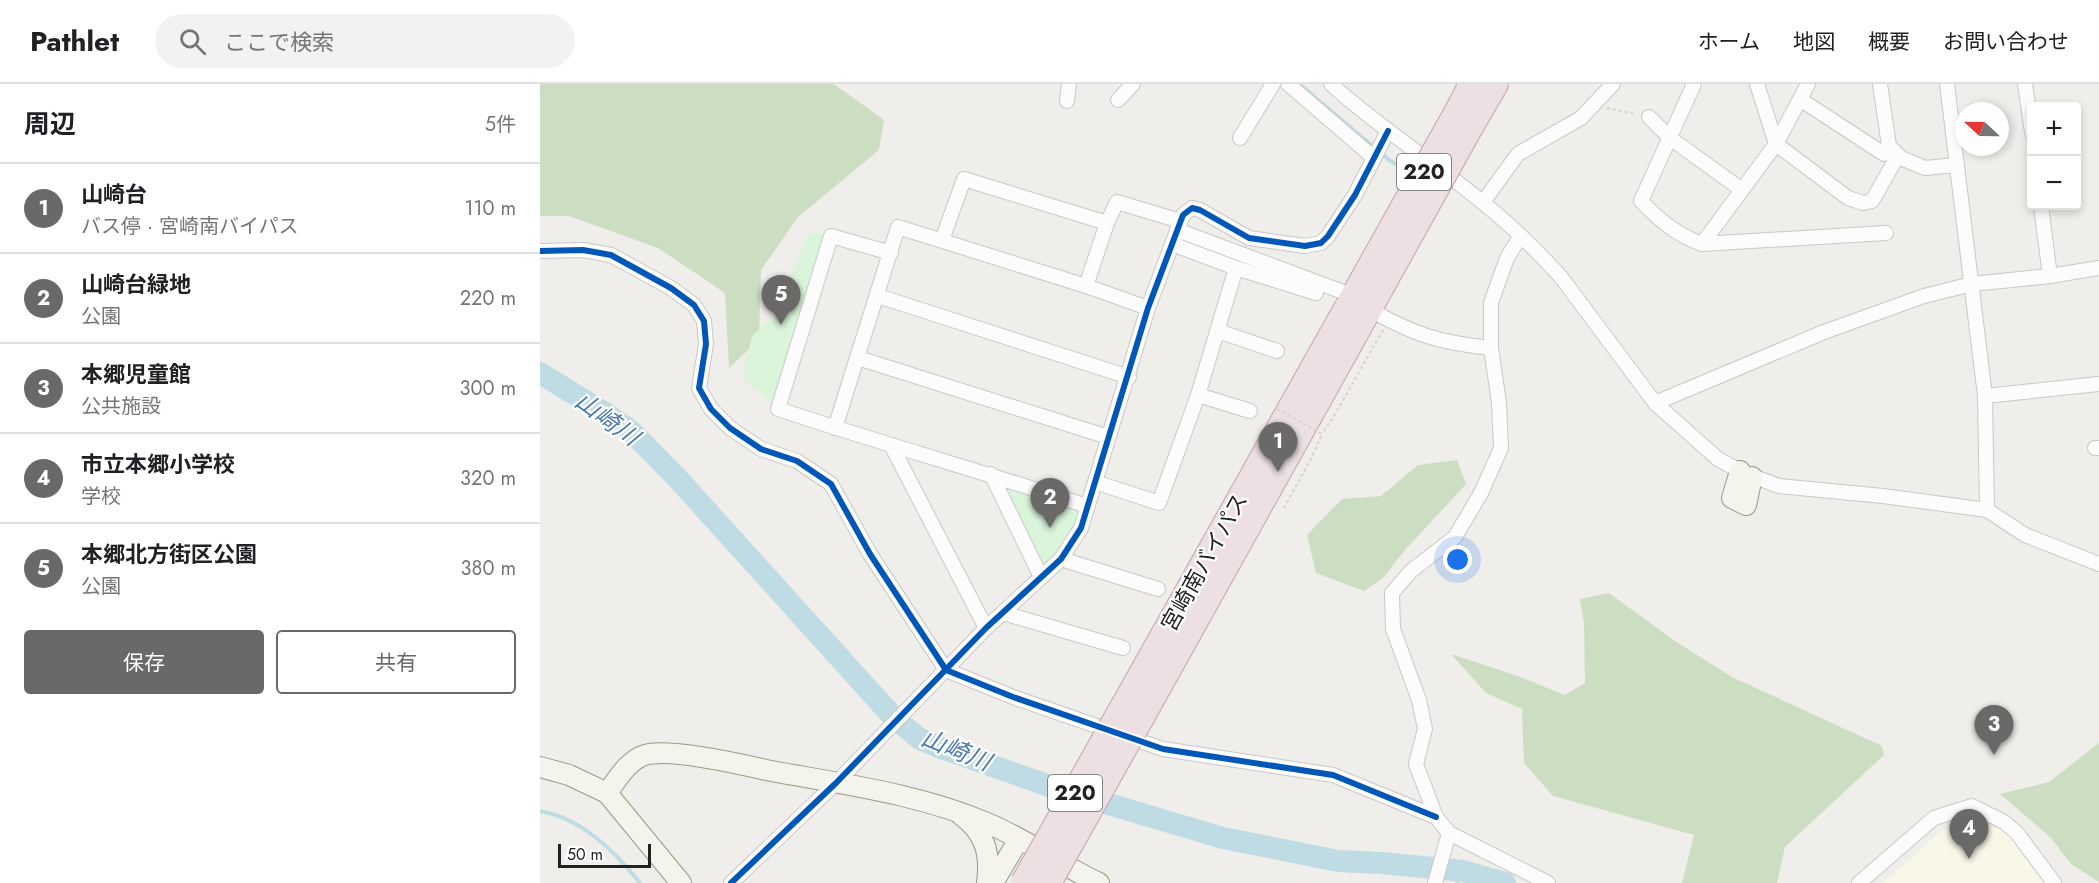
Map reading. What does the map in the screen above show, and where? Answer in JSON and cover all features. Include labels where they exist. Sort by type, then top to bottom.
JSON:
[{"type":"highway","name":"宮崎南バイパス","points":[[1024,883],[1134,709],[1371,308],[1398,236],[1463,120],[1489,86]]},
{"type":"highway","name":"宮崎南バイパス","points":[[1048,883],[1134,709]]},
{"type":"main road","points":[[607,793],[635,759],[654,754],[729,762],[913,798],[954,810],[988,823],[1019,839],[1076,878],[1099,883]]},
{"type":"main road","points":[[540,766],[569,775],[607,793],[681,883]]},
{"type":"main road","points":[[954,810],[971,822],[988,851],[990,865],[987,883]]},
{"type":"main road","points":[[993,883],[1019,839]]},
{"type":"street","points":[[1067,101],[1069,84]]},
{"type":"street","points":[[1118,100],[1133,84]]},
{"type":"street","points":[[1240,138],[1273,84]]},
{"type":"street","points":[[1288,84],[1374,158]]},
{"type":"street","points":[[1331,84],[1388,131],[1483,202],[1520,237],[1561,277],[1655,403],[1718,459],[1746,474],[1779,486],[1883,496],[1987,510],[2025,535],[2099,564]]},
{"type":"street","points":[[1483,202],[1518,154],[1581,118],[1613,84]]},
{"type":"street","points":[[1694,84],[1641,201],[1661,222],[1702,244],[1886,233]]},
{"type":"street","points":[[1757,84],[1776,144],[1848,198],[1863,203],[1872,201],[1890,157],[1801,100]]},
{"type":"street","points":[[1702,244],[1776,144],[1808,84]]},
{"type":"street","points":[[1881,84],[1889,146],[1901,158],[1925,168],[1956,165]]},
{"type":"street","points":[[1947,84],[1985,396],[1987,510]]},
{"type":"street","points":[[2025,84],[2027,102]]},
{"type":"street","points":[[1591,108],[1607,108]]},
{"type":"street","points":[[1649,117],[1670,138],[1742,190]]},
{"type":"street","points":[[731,883],[836,783],[986,628],[1061,560],[1081,528],[1086,506],[1129,377],[1148,308],[1183,215],[1192,208],[1200,210],[1249,238],[1305,246],[1321,243],[1328,236],[1354,195],[1388,131]]},
{"type":"street","points":[[942,240],[964,179],[1107,224]]},
{"type":"street","points":[[1086,286],[1117,202],[1178,225],[1371,308],[1413,333],[1452,344],[1491,348]]},
{"type":"street","points":[[2042,210],[2050,276]]},
{"type":"street","points":[[835,428],[898,228],[1086,286],[1148,308]]},
{"type":"street","points":[[891,253],[831,236],[778,409],[991,474],[1086,506]]},
{"type":"street","points":[[1520,237],[1507,258],[1491,303],[1491,348],[1499,403],[1501,448],[1481,493],[1455,537],[1411,571],[1392,593],[1393,629],[1419,700],[1425,729],[1416,764],[1436,817],[1449,833],[1548,883]]},
{"type":"street","points":[[1172,244],[1236,268],[1316,293]]},
{"type":"street","points":[[540,251],[583,250],[611,255],[671,288],[694,305],[704,321],[706,344],[699,388],[711,409],[730,428],[761,449],[797,461],[831,484],[870,554],[946,670],[1013,697],[1163,749],[1333,775],[1436,817]]},
{"type":"street","points":[[1095,482],[1159,503],[1198,395],[1236,268]]},
{"type":"street","points":[[1655,403],[1824,332],[1924,296],[1972,284],[2050,276],[2099,268]]},
{"type":"street","points":[[878,296],[1129,377]]},
{"type":"street","points":[[1218,331],[1277,351]]},
{"type":"street","points":[[858,358],[1108,438]]},
{"type":"street","points":[[1985,396],[2099,384]]},
{"type":"street","points":[[1198,395],[1250,411]]},
{"type":"street","points":[[891,445],[986,628]]},
{"type":"street","points":[[991,474],[1041,578]]},
{"type":"street","points":[[1061,560],[1158,589]]},
{"type":"street","points":[[1003,613],[1123,648]]},
{"type":"street","points":[[1859,883],[1934,818],[1972,807],[2004,822],[2017,834],[2054,883]]},
{"type":"street","points":[[1435,883],[1449,833]]},
{"type":"path","points":[[1607,108],[1649,117]]},
{"type":"path","points":[[1284,508],[1322,434],[1334,416],[1371,308]]},
{"type":"path","points":[[1276,409],[1322,434]]},
{"type":"shaded area","points":[[1958,821],[1983,823],[2007,832],[2046,883],[1883,883],[1938,834]]},
{"type":"green space","points":[[540,84],[834,84],[884,120],[879,150],[798,217],[761,270],[759,340],[729,368],[725,293],[658,248],[569,216],[540,216]]},
{"type":"green space","points":[[827,232],[772,404],[742,378],[752,336],[777,313],[807,235]]},
{"type":"green space","points":[[1457,460],[1466,484],[1405,550],[1383,578],[1364,591],[1316,573],[1307,535],[1342,499],[1381,496],[1418,465]]},
{"type":"green space","points":[[1010,484],[1076,506],[1082,516],[1050,564],[1043,565],[1040,560],[1005,489]]},
{"type":"green space","points":[[1609,593],[1675,641],[1732,677],[1882,746],[1884,755],[1785,847],[1777,883],[1682,883],[1694,835],[1553,796],[1524,763],[1522,709],[1486,693],[1451,654],[1518,676],[1565,695],[1585,683],[1584,623],[1580,599]]},
{"type":"green space","points":[[2099,743],[2099,882],[2071,864],[2051,838],[2000,794],[2049,782]]},
{"type":"waterway","points":[[1299,84],[1389,160],[1404,169]]},
{"type":"waterway","name":"山崎川","points":[[540,373],[630,430],[679,480],[895,719],[920,739],[1061,790],[1223,838],[1338,861],[1463,871],[1505,883]]},
{"type":"waterway","points":[[540,811],[584,828],[620,859],[640,883]]},
{"type":"waterway","points":[[1457,883],[1463,871]]},
{"type":"cycle path","points":[[731,883],[836,783],[986,628],[1061,559],[1081,528],[1148,308],[1183,215],[1192,208],[1200,210],[1249,238],[1305,246],[1321,243],[1355,195],[1388,131]]},
{"type":"cycle path","points":[[540,251],[583,250],[611,255],[671,288],[694,305],[704,321],[706,344],[699,388],[711,409],[730,428],[761,449],[797,461],[831,484],[870,554],[946,670],[1013,697],[1163,749],[1333,775],[1436,817]]},
{"type":"place","name":"本郷北方街区公園","points":[[781,325]]},
{"type":"place","name":"山崎台","points":[[1278,472]]},
{"type":"place","name":"山崎台緑地","points":[[1050,528]]},
{"type":"place","name":"本郷児童館","points":[[1994,755]]},
{"type":"place","name":"市立本郷小学校","points":[[1969,859]]}]
